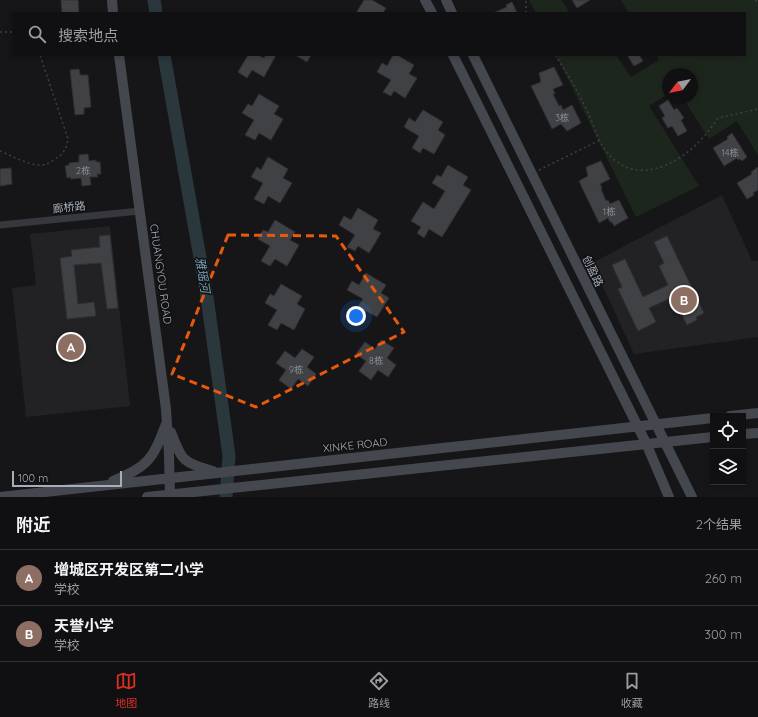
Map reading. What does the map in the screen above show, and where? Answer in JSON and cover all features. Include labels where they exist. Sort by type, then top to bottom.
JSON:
[{"type":"street","points":[[112,0],[113,12]]},
{"type":"street","points":[[426,0],[432,12]]},
{"type":"street","points":[[446,0],[452,12]]},
{"type":"street","name":"CHUANGYOU ROAD","points":[[119,56],[167,420],[170,496]]},
{"type":"street","points":[[453,56],[646,443],[669,497]]},
{"type":"street","name":"创盈路","points":[[474,56],[692,497]]},
{"type":"street","name":"廊桥路","points":[[0,225],[140,211]]},
{"type":"street","points":[[746,414],[758,413]]},
{"type":"street","name":"XINKE ROAD","points":[[0,497],[656,423],[710,418]]},
{"type":"street","points":[[167,420],[177,450],[182,458],[190,464],[216,473]]},
{"type":"street","points":[[103,485],[133,472],[148,462],[158,447],[167,420]]},
{"type":"street","points":[[746,434],[758,432]]},
{"type":"street","points":[[147,497],[200,494],[219,489],[710,437]]},
{"type":"path","points":[[526,0],[526,12]]},
{"type":"path","points":[[755,0],[758,3]]},
{"type":"path","points":[[0,32],[12,32]]},
{"type":"path","points":[[0,151],[40,166],[48,164],[63,153],[67,146],[68,139],[40,56]]},
{"type":"path","points":[[556,56],[572,81],[606,151],[614,161],[625,167],[638,171],[650,171],[667,165],[682,157],[708,133],[718,118],[758,109]]},
{"type":"path","points":[[532,173],[600,140]]},
{"type":"highlighted area","points":[[228,235],[336,236],[404,332],[256,407],[172,374]]},
{"type":"shaded area","points":[[529,0],[561,0],[569,12],[535,12]]},
{"type":"shaded area","points":[[621,0],[758,0],[758,155],[737,121],[709,139],[687,104],[698,104],[698,68],[662,68],[662,98],[649,106],[699,186],[636,217],[556,56],[617,56],[631,77],[659,60],[657,56],[746,56],[746,12],[628,12]]},
{"type":"shaded area","points":[[722,195],[752,261],[758,261],[758,337],[634,354],[592,263]]},
{"type":"shaded area","points":[[110,226],[130,406],[26,417],[12,288],[36,285],[30,234]]},
{"type":"building","points":[[61,0],[78,0],[79,12],[62,12]]},
{"type":"building","points":[[364,0],[372,0],[386,8],[384,12],[357,12]]},
{"type":"building","points":[[572,0],[590,0],[577,8]]},
{"type":"building","points":[[512,2],[517,12],[495,12],[507,7],[506,5]]},
{"type":"building","points":[[247,56],[260,56],[264,58],[265,56],[275,56],[264,77],[252,70],[247,78],[238,72]]},
{"type":"building","points":[[297,56],[310,56],[307,62]]},
{"type":"building","points":[[392,56],[399,56],[414,65],[409,74],[417,78],[405,98],[394,91],[391,96],[383,92],[391,80],[377,72],[382,63],[387,66]]},
{"type":"building","points":[[628,56],[640,56],[643,61],[634,66]]},
{"type":"building","points":[[554,67],[563,85],[553,89],[555,94],[553,94],[559,106],[561,105],[563,110],[572,105],[581,123],[567,131],[561,124],[552,129],[531,86],[541,82],[539,73]]},
{"type":"building","points":[[79,69],[80,75],[88,75],[91,107],[84,108],[84,114],[75,115],[70,70]]},
{"type":"building","points":[[259,94],[279,106],[274,114],[283,119],[271,140],[259,133],[255,140],[245,135],[254,120],[242,113],[248,104],[252,106]]},
{"type":"building","points":[[662,104],[670,104],[674,110],[677,108],[684,118],[681,120],[687,131],[678,136],[672,126],[668,128],[662,118],[665,116],[659,106]]},
{"type":"building","points":[[423,110],[443,122],[438,130],[445,135],[434,154],[423,148],[420,153],[412,148],[419,136],[404,127],[409,118],[415,122]]},
{"type":"building","points":[[732,133],[747,157],[742,161],[740,159],[738,160],[737,158],[724,166],[713,148],[728,139],[727,137]]},
{"type":"building","points":[[88,154],[89,161],[96,160],[96,162],[100,162],[101,174],[97,174],[98,177],[90,177],[91,185],[82,186],[81,178],[67,178],[65,166],[69,165],[69,163],[79,162],[79,155]]},
{"type":"building","points":[[268,157],[288,169],[283,178],[292,183],[280,203],[268,196],[264,204],[254,199],[263,183],[251,177],[257,167],[261,170]]},
{"type":"building","points":[[601,161],[610,179],[600,184],[606,201],[608,200],[610,204],[619,200],[628,218],[614,226],[608,218],[599,223],[579,181],[588,176],[586,167]]},
{"type":"building","points":[[448,165],[468,177],[463,185],[471,190],[442,237],[429,229],[424,238],[417,233],[421,227],[411,221],[423,202],[434,209],[445,191],[432,183],[437,175],[441,177]]},
{"type":"building","points":[[758,167],[758,190],[753,193],[754,195],[747,199],[737,183],[752,174],[751,172]]},
{"type":"building","points":[[11,168],[12,184],[0,186],[0,169]]},
{"type":"building","points":[[358,208],[378,220],[373,229],[381,233],[369,253],[358,246],[355,251],[347,247],[355,235],[339,225],[344,216],[351,220]]},
{"type":"building","points":[[275,220],[295,232],[290,240],[299,245],[287,266],[275,259],[270,266],[261,261],[270,246],[258,239],[263,230],[268,232]]},
{"type":"building","points":[[110,235],[118,308],[107,309],[101,263],[74,265],[78,304],[94,302],[96,316],[67,319],[60,258],[72,256],[71,250],[100,247],[99,236]]},
{"type":"building","points":[[667,236],[704,313],[696,317],[697,320],[687,325],[673,297],[649,308],[656,322],[638,331],[618,289],[622,287],[612,265],[625,259],[643,297],[668,285],[659,266],[664,263],[654,242]]},
{"type":"building","points":[[366,273],[386,285],[381,293],[389,298],[377,317],[366,311],[363,316],[355,311],[363,299],[347,290],[352,281],[359,285]]},
{"type":"building","points":[[281,284],[302,296],[297,304],[305,309],[294,330],[281,323],[277,330],[268,325],[277,310],[265,303],[270,294],[274,296]]},
{"type":"building","points":[[381,340],[394,348],[387,358],[396,365],[388,377],[378,370],[371,380],[359,371],[366,361],[356,354],[365,342],[375,349]]},
{"type":"building","points":[[302,349],[314,357],[307,367],[316,374],[308,386],[298,379],[291,389],[279,380],[286,370],[276,363],[285,351],[295,358]]},
{"type":"waterway","name":"雅瑶河","points":[[154,0],[156,12]]},
{"type":"waterway","name":"雅瑶河","points":[[164,56],[207,297],[229,456],[226,497]]},
{"type":"place","name":"天誉小学","points":[[684,300]]},
{"type":"place","name":"增城区开发区第二小学","points":[[71,347]]}]
